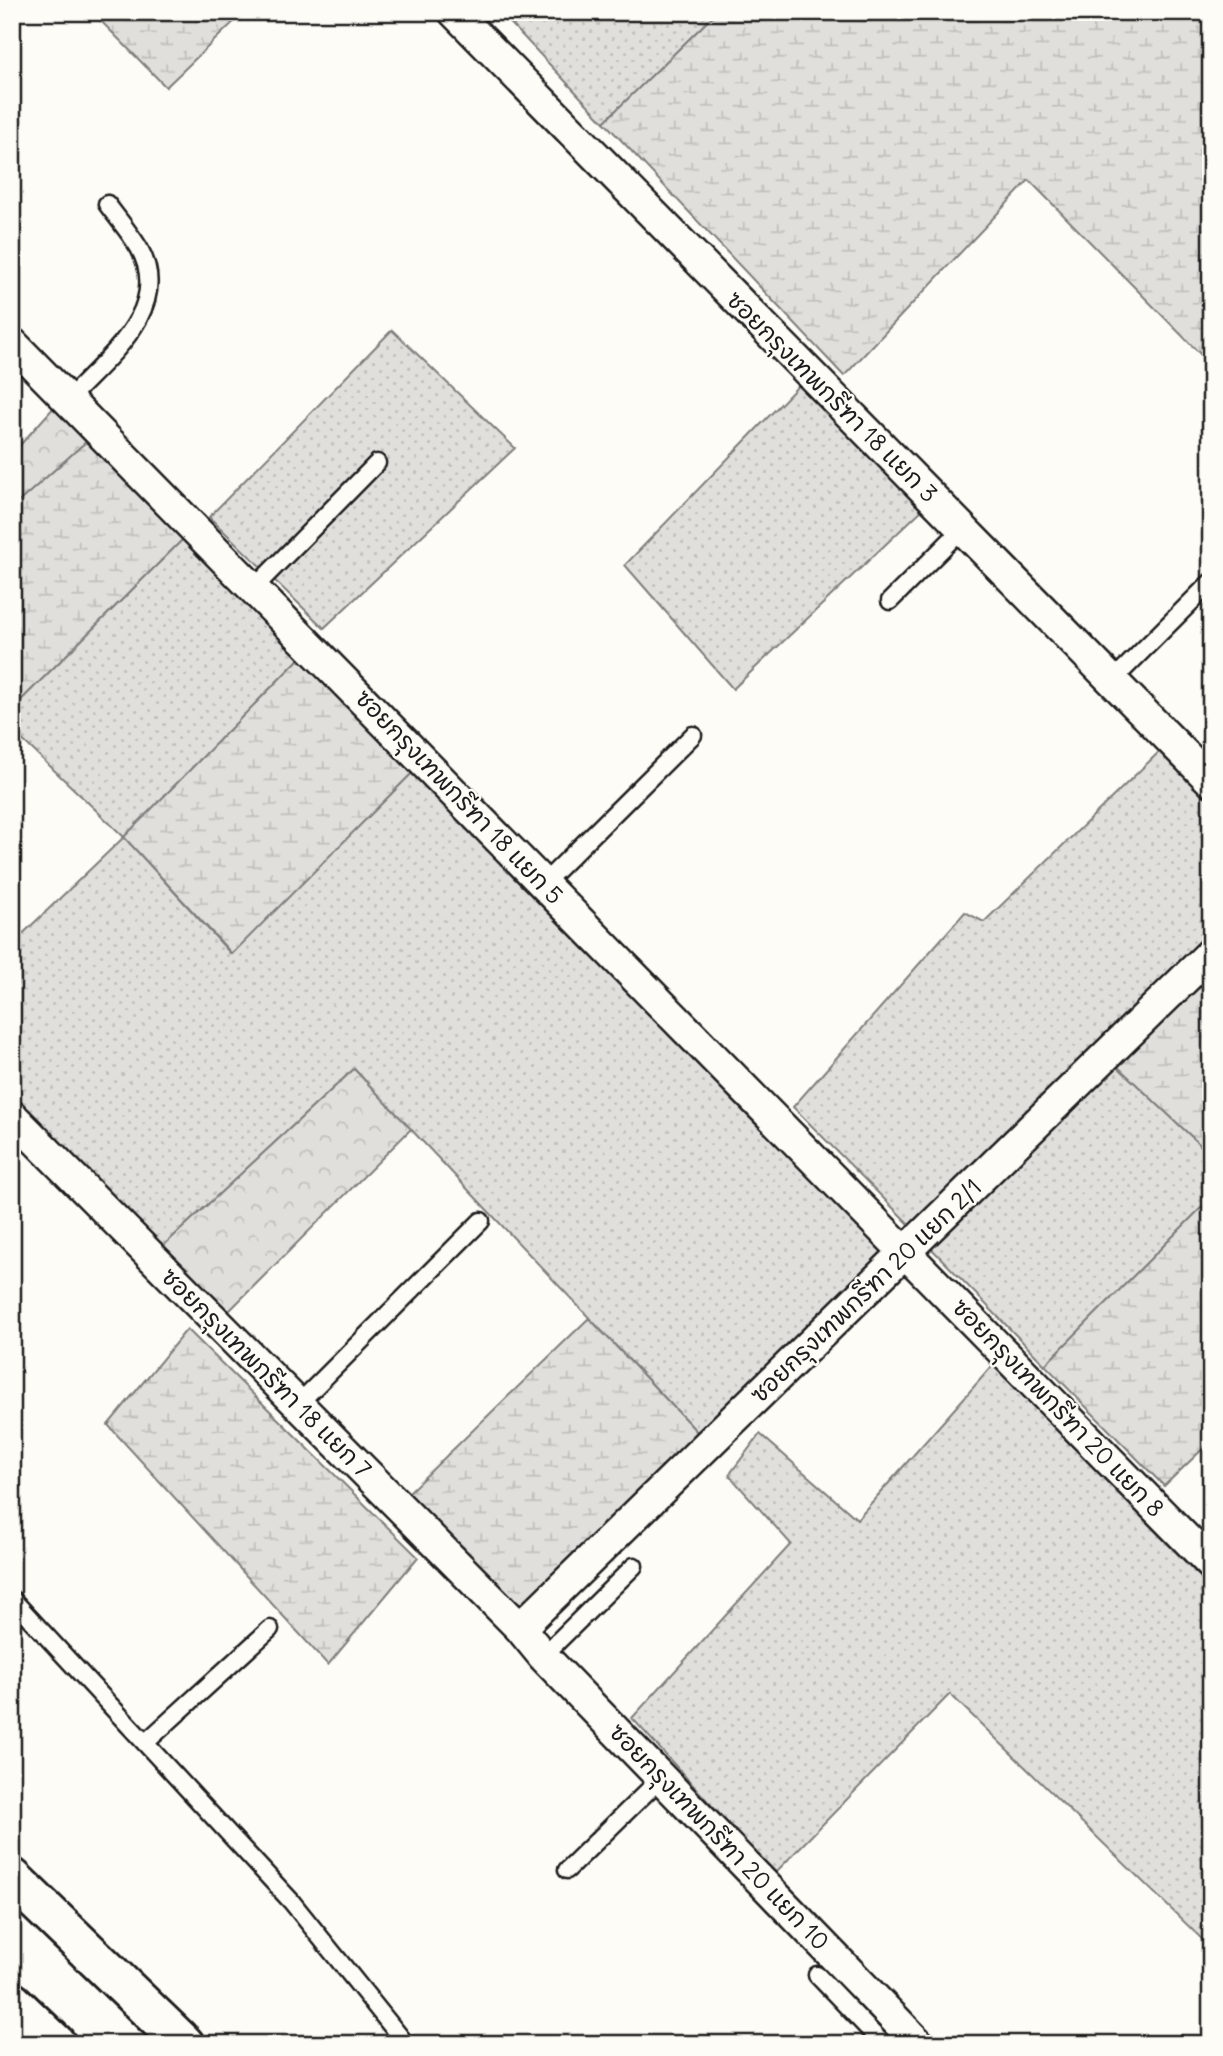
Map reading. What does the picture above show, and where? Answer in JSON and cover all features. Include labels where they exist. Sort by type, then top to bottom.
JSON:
[{"type":"main road","points":[[12,1878],[184,2044]]},
{"type":"main road","points":[[12,2002],[56,2044]]},
{"type":"street","name":"ซอยกรุงเทพกรีฑา 18 แยก 3","points":[[454,12],[1211,781]]},
{"type":"street","name":"ซอยกรุงเทพกรีฑา 18 แยก 5","points":[[12,342],[905,1252]]},
{"type":"street","name":"ซอยกรุงเทพกรีฑา 20 แยก 2/1","points":[[520,1628],[1211,953]]},
{"type":"street","name":"ซอยกรุงเทพกรีฑา 18 แยก 7","points":[[12,1116],[520,1628]]},
{"type":"street","name":"ซอยกรุงเทพกรีฑา 20 แยก 8","points":[[905,1252],[1211,1563]]},
{"type":"street","name":"ซอยกรุงเทพกรีฑา 20 แยก 10","points":[[520,1628],[543,1656],[919,2044]]},
{"type":"lane","points":[[68,400],[142,317],[149,298],[150,282],[140,250],[107,204]]},
{"type":"lane","points":[[254,589],[377,463]]},
{"type":"lane","points":[[890,601],[962,529]]},
{"type":"lane","points":[[1112,681],[1211,582]]},
{"type":"lane","points":[[543,884],[694,734]]},
{"type":"lane","points":[[297,1405],[481,1221]]},
{"type":"lane","points":[[543,1656],[634,1566]]},
{"type":"lane","points":[[12,1598],[291,1901],[406,2044]]},
{"type":"lane","points":[[145,1743],[270,1629]]},
{"type":"lane","points":[[567,1870],[661,1778]]},
{"type":"lane","points":[[817,1975],[883,2044]]},
{"type":"green space","points":[[92,12],[244,12],[166,87]]},
{"type":"green space","points":[[500,12],[717,12],[604,122]]},
{"type":"green space","points":[[717,12],[1211,12],[1211,365],[1029,180],[844,376],[604,122]]},
{"type":"green space","points":[[392,330],[515,448],[324,628],[209,517]]},
{"type":"green space","points":[[800,384],[925,507],[733,689],[625,565]]},
{"type":"green space","points":[[55,406],[87,441],[12,508],[12,454]]},
{"type":"green space","points":[[87,441],[185,537],[12,709],[12,554],[16,551],[12,546],[12,508]]},
{"type":"green space","points":[[185,537],[304,654],[124,837],[12,730],[12,709]]},
{"type":"green space","points":[[304,654],[417,768],[232,954],[124,837]]},
{"type":"green space","points":[[1161,750],[1211,799],[1211,935],[911,1226],[793,1107],[965,912],[984,922]]},
{"type":"green space","points":[[417,768],[888,1247],[700,1435],[354,1069],[161,1248],[12,1101],[12,944],[124,837],[231,954]]},
{"type":"green space","points":[[1211,973],[1211,1155],[1117,1066]]},
{"type":"green space","points":[[1117,1066],[1211,1155],[1211,1198],[1045,1365],[928,1245]]},
{"type":"green space","points":[[354,1069],[411,1129],[226,1314],[161,1248]]},
{"type":"green space","points":[[1211,1198],[1211,1441],[1164,1486],[1045,1365]]},
{"type":"green space","points":[[589,1318],[700,1435],[518,1611],[406,1495]]},
{"type":"green space","points":[[187,1329],[418,1557],[328,1665],[108,1425]]},
{"type":"green space","points":[[993,1365],[1211,1588],[1211,1948],[950,1694],[774,1874],[632,1718],[791,1544],[729,1475],[760,1434],[857,1519]]}]
